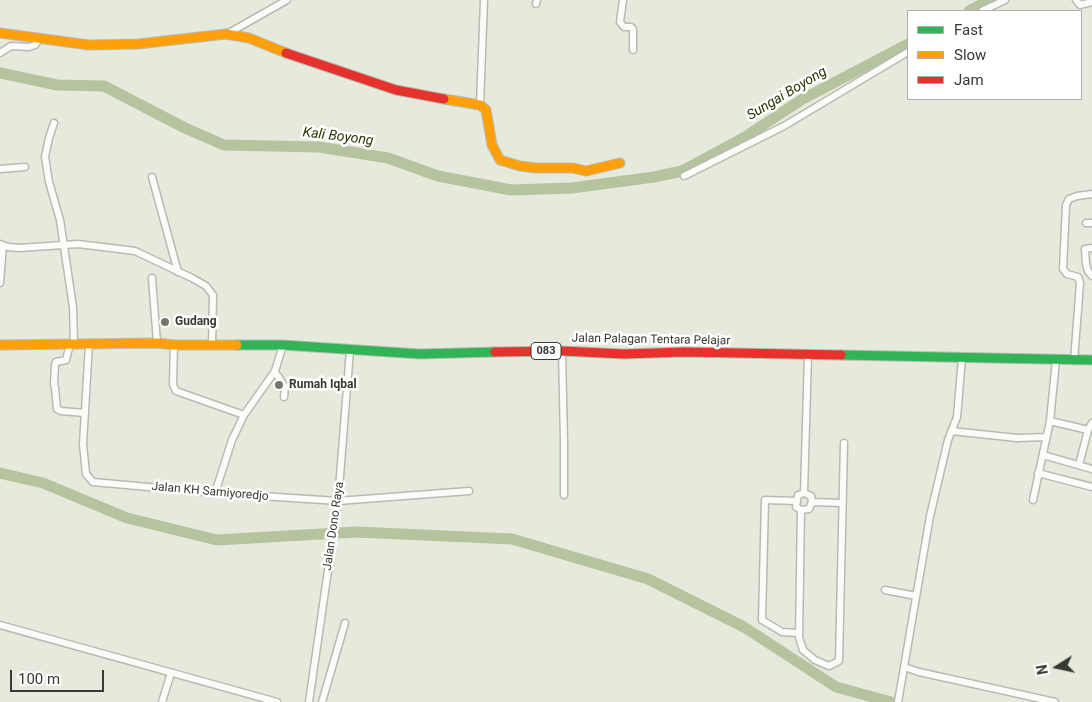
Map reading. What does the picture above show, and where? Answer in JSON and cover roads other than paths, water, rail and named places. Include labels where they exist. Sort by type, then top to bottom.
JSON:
[{"type":"main road","points":[[0,33],[89,45],[138,44],[226,34],[249,38],[299,58],[396,90],[480,105],[486,110],[492,144],[500,160],[536,168],[573,168],[586,171],[620,164]]},
{"type":"main road","name":"Jalan Palagan Tentara Pelajar","points":[[0,345],[282,345],[420,354],[562,351],[624,354],[684,352],[1092,360]]},
{"type":"street","points":[[226,34],[286,0]]},
{"type":"street","points":[[480,105],[484,0]]},
{"type":"street","points":[[624,0],[620,22],[624,27],[631,26],[633,28],[633,50]]},
{"type":"street","points":[[984,10],[1005,0]]},
{"type":"street","points":[[1076,0],[1080,5],[1092,2]]},
{"type":"street","points":[[0,53],[11,46],[29,47],[35,45],[40,38]]},
{"type":"street","points":[[684,176],[784,126],[907,53]]},
{"type":"street","points":[[54,123],[45,157],[49,182],[60,220],[73,307],[72,344],[66,360],[56,362],[55,365],[56,409],[85,413]]},
{"type":"street","points":[[0,169],[25,167]]},
{"type":"street","points":[[152,177],[178,272]]},
{"type":"street","points":[[1074,361],[1080,284],[1078,278],[1067,274],[1063,269],[1066,205],[1069,199],[1092,194]]},
{"type":"street","points":[[0,283],[1,244],[19,248],[78,244],[135,251],[206,286],[213,295],[212,346]]},
{"type":"street","points":[[1092,248],[1085,249],[1086,264],[1092,276]]},
{"type":"street","points":[[152,278],[157,344]]},
{"type":"street","name":"Jalan KH Samiyoredjo","points":[[89,344],[83,444],[86,474],[93,482],[214,493],[338,501],[469,491]]},
{"type":"street","points":[[174,345],[173,385],[176,391],[244,415]]},
{"type":"street","points":[[214,493],[232,440],[244,415],[275,372],[282,345]]},
{"type":"street","name":"Jalan Dono Raya","points":[[309,702],[338,501],[350,350]]},
{"type":"street","points":[[562,351],[564,495]]},
{"type":"street","points":[[804,493],[808,354]]},
{"type":"street","points":[[898,702],[930,516],[957,417],[962,358]]},
{"type":"street","points":[[1033,500],[1050,421],[1056,360]]},
{"type":"street","points":[[275,372],[284,387],[284,397]]},
{"type":"street","points":[[1050,421],[1088,430]]},
{"type":"street","points":[[1079,464],[1088,430],[1092,423]]},
{"type":"street","points":[[952,431],[1017,438],[1046,437]]},
{"type":"street","points":[[802,510],[799,632],[803,650],[815,660],[828,666],[839,661],[844,443]]},
{"type":"street","points":[[1043,455],[1092,469]]},
{"type":"street","points":[[1038,473],[1092,487]]},
{"type":"street","points":[[804,493],[812,496],[812,502],[809,509],[802,510],[796,507],[798,495],[804,493]]},
{"type":"street","points":[[797,501],[765,500],[762,620],[782,632],[799,632]]},
{"type":"street","points":[[812,502],[843,503]]},
{"type":"street","points":[[885,590],[916,596]]},
{"type":"street","points":[[322,702],[345,623]]},
{"type":"street","points":[[0,625],[277,702]]},
{"type":"street","points":[[904,667],[1055,702]]},
{"type":"street","points":[[162,702],[171,673]]},
{"type":"waterway","name":"Sungai Boyong","points":[[971,10],[990,0]]},
{"type":"waterway","name":"Kali Boyong","points":[[0,73],[57,85],[104,86],[185,128],[224,145],[319,147],[388,158],[438,176],[511,190],[572,188],[654,177],[682,171],[745,137],[801,100],[907,45]]},
{"type":"waterway","points":[[0,473],[43,483],[127,518],[217,540],[356,532],[512,539],[648,579],[744,627],[836,687],[891,702]]},
{"type":"place","name":"Gudang","points":[[165,322]]},
{"type":"place","name":"Rumah Iqbal","points":[[279,385]]}]
